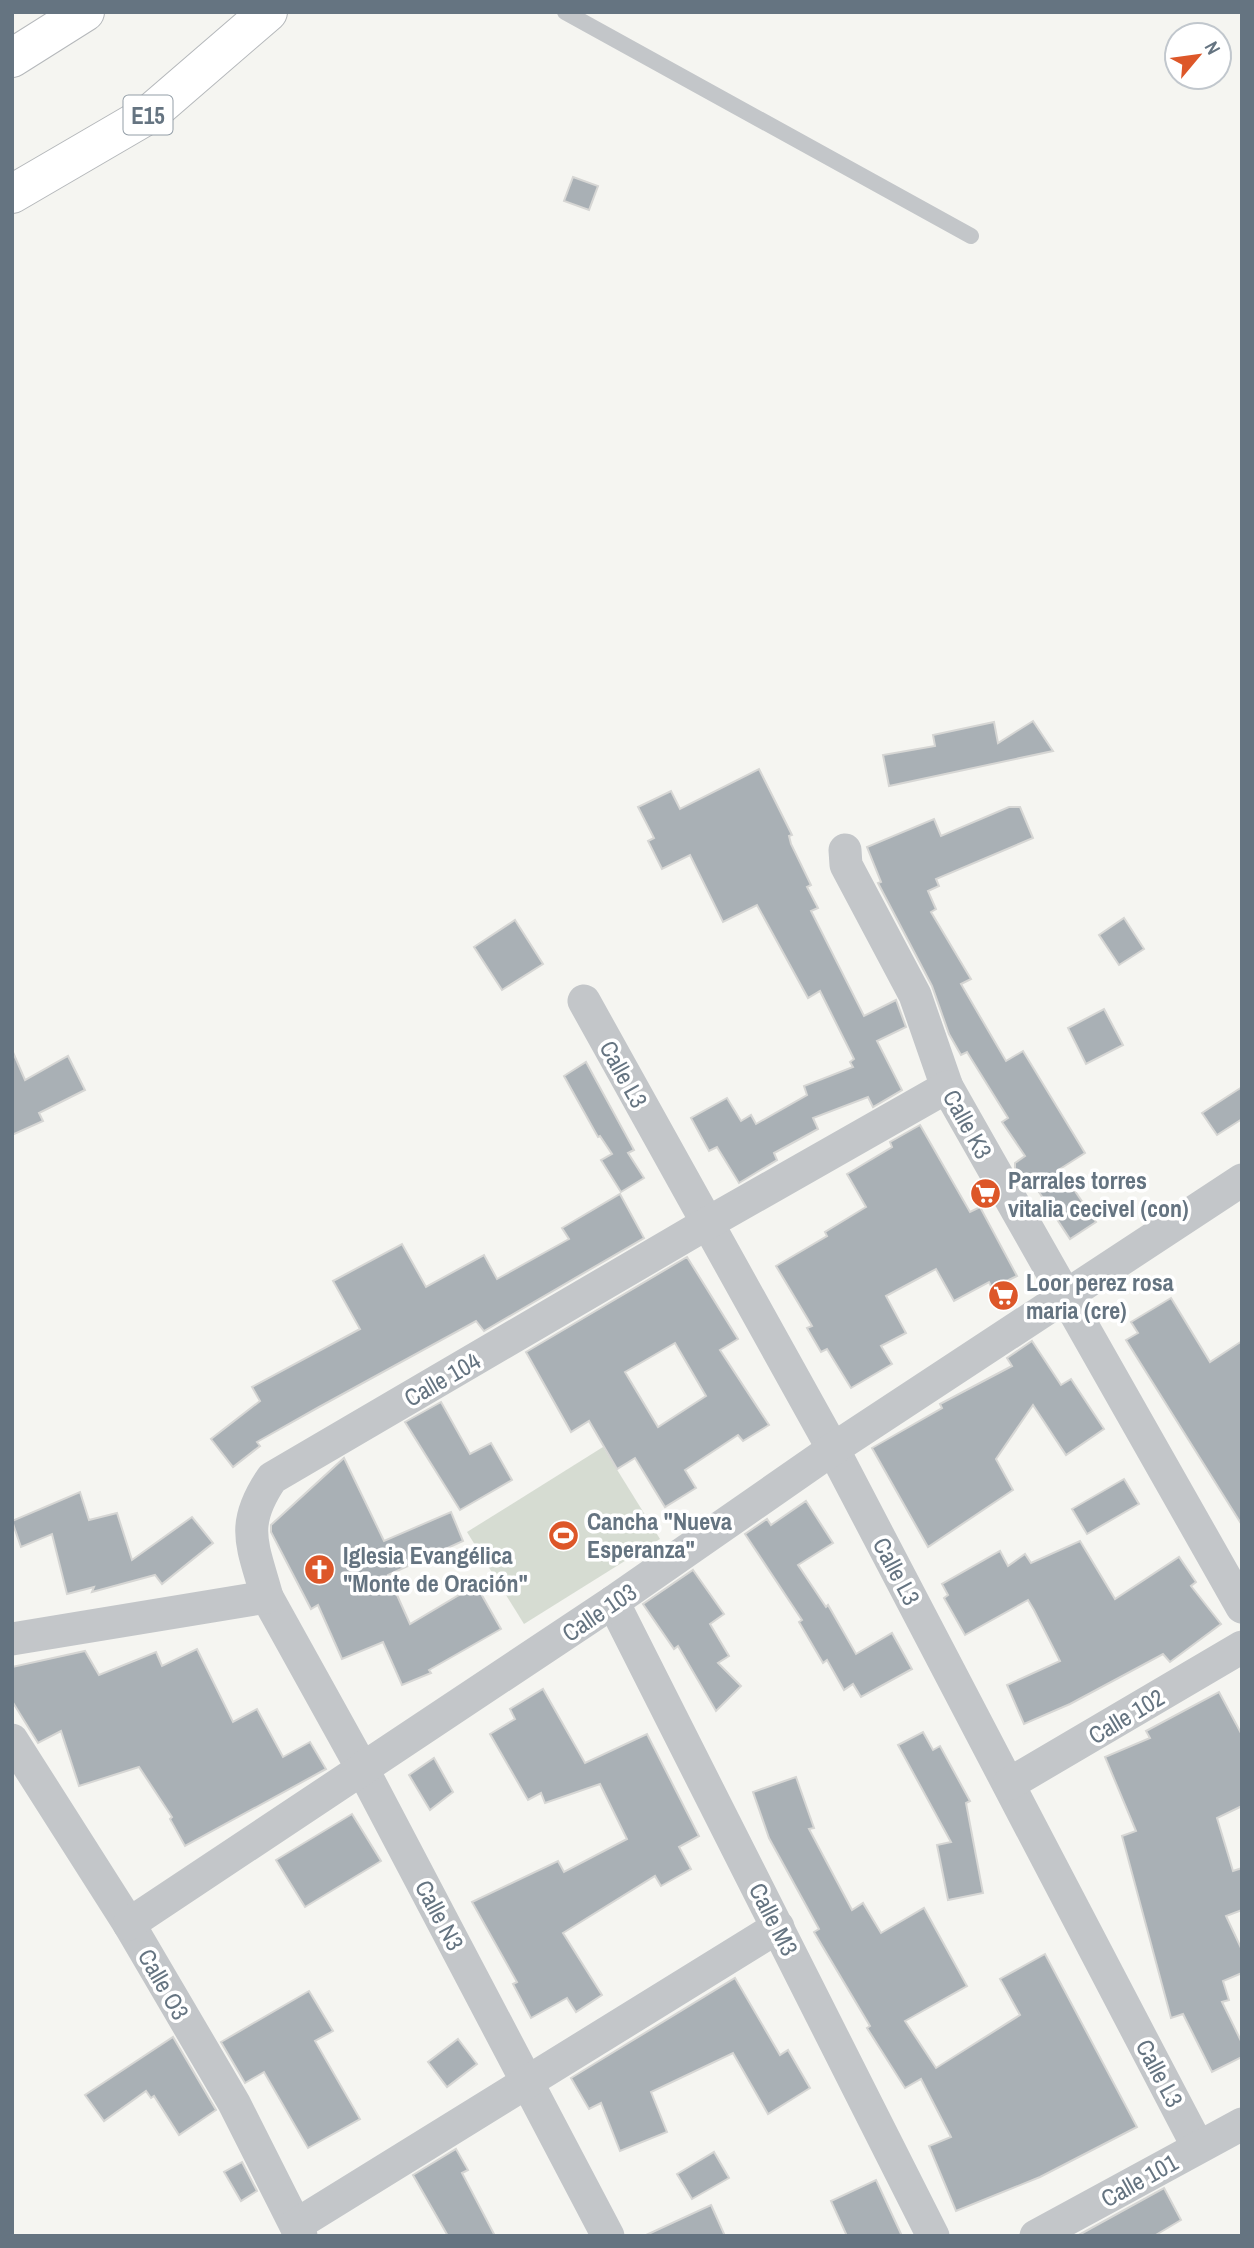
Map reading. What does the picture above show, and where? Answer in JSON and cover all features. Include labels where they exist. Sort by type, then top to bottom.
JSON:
[{"type":"highway","points":[[12,58],[85,12]]},
{"type":"highway","name":"E15","points":[[12,194],[151,113],[268,12]]},
{"type":"street","name":"Calle K3","points":[[845,850],[846,864],[915,995],[947,1087],[1242,1607]]},
{"type":"street","name":"Calle L3","points":[[584,1001],[833,1450],[1198,2147]]},
{"type":"street","name":"Calle 104","points":[[267,1597],[250,1534],[255,1502],[272,1478],[706,1224],[947,1087]]},
{"type":"street","name":"Calle 103","points":[[129,1924],[613,1602],[833,1450],[1242,1180]]},
{"type":"street","points":[[12,1639],[267,1597]]},
{"type":"street","name":"Calle N3","points":[[267,1597],[363,1770],[608,2236]]},
{"type":"street","name":"Calle M3","points":[[613,1602],[933,2236]]},
{"type":"street","name":"Calle 102","points":[[1009,1784],[1242,1647]]},
{"type":"street","name":"Calle O3","points":[[12,1740],[129,1924],[234,2102],[299,2231]]},
{"type":"street","points":[[299,2231],[529,2082],[778,1927]]},
{"type":"street","name":"Calle 101","points":[[1036,2236],[1242,2124]]},
{"type":"lane","points":[[565,12],[971,236]]},
{"type":"shaded area","name":"Cancha \"Nueva Esperanza\"","points":[[603,1447],[660,1539],[524,1624],[467,1532]]},
{"type":"building","points":[[573,177],[598,186],[589,210],[564,201]]},
{"type":"building","points":[[1033,721],[1053,751],[889,786],[883,755],[935,746],[933,735],[994,722],[998,743]]},
{"type":"building","points":[[759,769],[792,835],[789,836],[791,844],[811,885],[807,887],[818,908],[811,911],[864,1016],[896,1000],[906,1027],[877,1041],[902,1090],[873,1107],[868,1097],[813,1118],[818,1129],[774,1153],[777,1160],[739,1183],[717,1147],[709,1151],[691,1118],[727,1098],[741,1121],[751,1115],[756,1124],[807,1095],[804,1086],[853,1067],[850,1062],[854,1059],[820,991],[808,998],[757,905],[723,922],[690,855],[662,869],[648,841],[654,838],[638,807],[671,791],[680,809]]},
{"type":"building","points":[[1009,807],[1020,807],[1033,838],[936,879],[939,886],[928,891],[936,909],[931,912],[971,979],[961,984],[1006,1061],[1023,1051],[1085,1153],[1060,1169],[1096,1222],[1070,1239],[1035,1186],[1028,1190],[1015,1168],[1015,1163],[1025,1156],[1002,1122],[1008,1118],[967,1052],[961,1055],[949,1034],[932,986],[878,883],[881,882],[867,847],[934,819],[941,836]]},
{"type":"building","points":[[1124,918],[1144,949],[1119,965],[1099,935]]},
{"type":"building","points":[[515,920],[543,964],[502,990],[474,947]]},
{"type":"building","points":[[1104,1009],[1123,1045],[1086,1064],[1068,1028]]},
{"type":"building","points":[[12,1050],[25,1080],[68,1056],[85,1090],[39,1113],[43,1121],[12,1135]]},
{"type":"building","points":[[586,1062],[634,1150],[628,1153],[644,1178],[621,1192],[601,1160],[612,1154],[600,1136],[598,1137],[564,1076]]},
{"type":"building","points":[[1242,1087],[1242,1119],[1217,1135],[1202,1113]]},
{"type":"building","points":[[920,1125],[970,1212],[980,1207],[1017,1276],[992,1288],[989,1282],[954,1301],[936,1269],[886,1296],[906,1333],[881,1346],[892,1364],[851,1388],[827,1349],[821,1352],[807,1328],[812,1326],[776,1266],[827,1236],[825,1232],[866,1207],[847,1174],[892,1147],[890,1142]]},
{"type":"building","points":[[620,1194],[644,1238],[484,1331],[476,1321],[319,1407],[257,1442],[260,1446],[233,1467],[211,1439],[260,1401],[252,1387],[360,1329],[333,1281],[402,1244],[426,1287],[484,1255],[497,1279],[569,1239],[562,1228]]},
{"type":"building","points":[[687,1257],[738,1339],[720,1350],[769,1425],[743,1441],[738,1435],[685,1470],[696,1488],[665,1507],[635,1458],[617,1469],[589,1421],[571,1432],[526,1352]],"holes":[[[675,1343],[706,1396],[658,1427],[625,1372]]]},
{"type":"building","points":[[1171,1298],[1210,1362],[1242,1341],[1242,1525],[1126,1340],[1138,1333],[1131,1322]]},
{"type":"building","points":[[1032,1341],[1061,1385],[1071,1379],[1104,1429],[1066,1455],[1033,1405],[996,1459],[1013,1490],[928,1547],[872,1448],[942,1408],[940,1404],[1012,1366],[1007,1358]]},
{"type":"building","points":[[441,1402],[470,1454],[491,1443],[512,1480],[460,1510],[405,1422]]},
{"type":"building","points":[[344,1458],[384,1541],[451,1512],[463,1541],[388,1575],[410,1624],[476,1585],[501,1629],[429,1670],[431,1673],[402,1685],[383,1642],[342,1659],[318,1605],[311,1609],[271,1532],[271,1525]]},
{"type":"building","points":[[1124,1479],[1139,1504],[1087,1534],[1072,1509]]},
{"type":"building","points":[[80,1492],[89,1520],[117,1513],[132,1560],[192,1517],[213,1543],[162,1584],[155,1575],[92,1592],[94,1587],[67,1594],[52,1534],[21,1547],[12,1521]]},
{"type":"building","points":[[806,1501],[833,1543],[798,1565],[826,1607],[828,1605],[856,1654],[892,1633],[912,1669],[861,1697],[853,1684],[844,1690],[827,1660],[823,1663],[799,1622],[802,1620],[745,1534],[767,1519],[771,1525]]},
{"type":"building","points":[[1080,1541],[1115,1599],[1179,1557],[1196,1582],[1191,1586],[1221,1624],[1170,1662],[1163,1654],[1070,1704],[1024,1724],[1007,1685],[1060,1661],[1034,1610],[1028,1600],[965,1635],[944,1598],[948,1595],[942,1584],[1000,1551],[1008,1566],[1025,1554],[1031,1563]]},
{"type":"building","points":[[693,1570],[724,1614],[710,1624],[729,1656],[718,1663],[741,1686],[716,1711],[678,1646],[674,1649],[643,1604]]},
{"type":"building","points":[[197,1649],[233,1722],[257,1709],[283,1757],[310,1742],[326,1769],[185,1846],[170,1819],[172,1817],[139,1767],[79,1786],[61,1731],[38,1743],[12,1701],[12,1667],[85,1651],[99,1675],[156,1652],[162,1666]]},
{"type":"building","points":[[543,1689],[585,1763],[647,1734],[699,1836],[679,1847],[691,1869],[661,1886],[655,1876],[563,1933],[602,1995],[576,2012],[567,1998],[531,2018],[513,1984],[517,1982],[472,1902],[558,1861],[564,1872],[627,1839],[600,1784],[545,1803],[541,1793],[528,1800],[490,1734],[515,1719],[510,1709]]},
{"type":"building","points":[[1219,1692],[1242,1735],[1242,1806],[1217,1818],[1233,1871],[1242,1868],[1242,1910],[1226,1916],[1242,1950],[1242,1973],[1223,1981],[1229,2000],[1222,2002],[1242,2043],[1242,2057],[1212,2072],[1183,2014],[1171,2018],[1122,1836],[1136,1831],[1105,1757],[1150,1738],[1146,1731]]},
{"type":"building","points":[[923,1732],[933,1750],[940,1746],[970,1801],[966,1803],[983,1893],[948,1900],[937,1845],[951,1842],[898,1745]]},
{"type":"building","points":[[434,1758],[453,1792],[430,1810],[409,1775]]},
{"type":"building","points":[[796,1777],[814,1828],[809,1829],[852,1910],[863,1903],[881,1933],[924,1908],[967,1986],[905,2021],[936,2068],[1020,2015],[1000,1979],[1045,1954],[1137,2127],[1040,2177],[956,2211],[929,2146],[951,2137],[921,2079],[905,2088],[867,2028],[870,2026],[814,1932],[819,1929],[769,1838],[753,1792]]},
{"type":"building","points":[[352,1814],[381,1861],[305,1907],[276,1860]]},
{"type":"building","points":[[735,1978],[780,2055],[788,2050],[810,2088],[768,2114],[733,2053],[651,2092],[667,2132],[620,2151],[601,2103],[589,2109],[571,2078]]},
{"type":"building","points":[[309,1991],[333,2031],[315,2041],[360,2119],[308,2148],[264,2072],[245,2083],[221,2042]]},
{"type":"building","points":[[173,2037],[216,2110],[179,2135],[154,2096],[151,2098],[146,2091],[104,2121],[85,2095]]},
{"type":"building","points":[[458,2039],[477,2064],[447,2087],[428,2062]]},
{"type":"building","points":[[456,2149],[468,2170],[462,2173],[495,2236],[448,2236],[413,2175]]},
{"type":"building","points":[[714,2152],[729,2178],[692,2199],[677,2174]]},
{"type":"building","points":[[242,2162],[257,2191],[241,2201],[224,2172]]},
{"type":"building","points":[[876,2180],[902,2236],[847,2236],[831,2201]]},
{"type":"building","points":[[1164,2188],[1181,2220],[1154,2236],[1077,2236]]},
{"type":"building","points":[[711,2205],[725,2236],[644,2236]]},
{"type":"place","name":"Parrales torres vitalia cecivel (con)","points":[[985,1194]]},
{"type":"place","name":"Loor perez rosa maria (cre)","points":[[1003,1296]]},
{"type":"place","name":"Cancha \"Nueva Esperanza\"","points":[[564,1535]]},
{"type":"place","name":"Iglesia Evangélica \"Monte de Oración\"","points":[[320,1569]]}]
